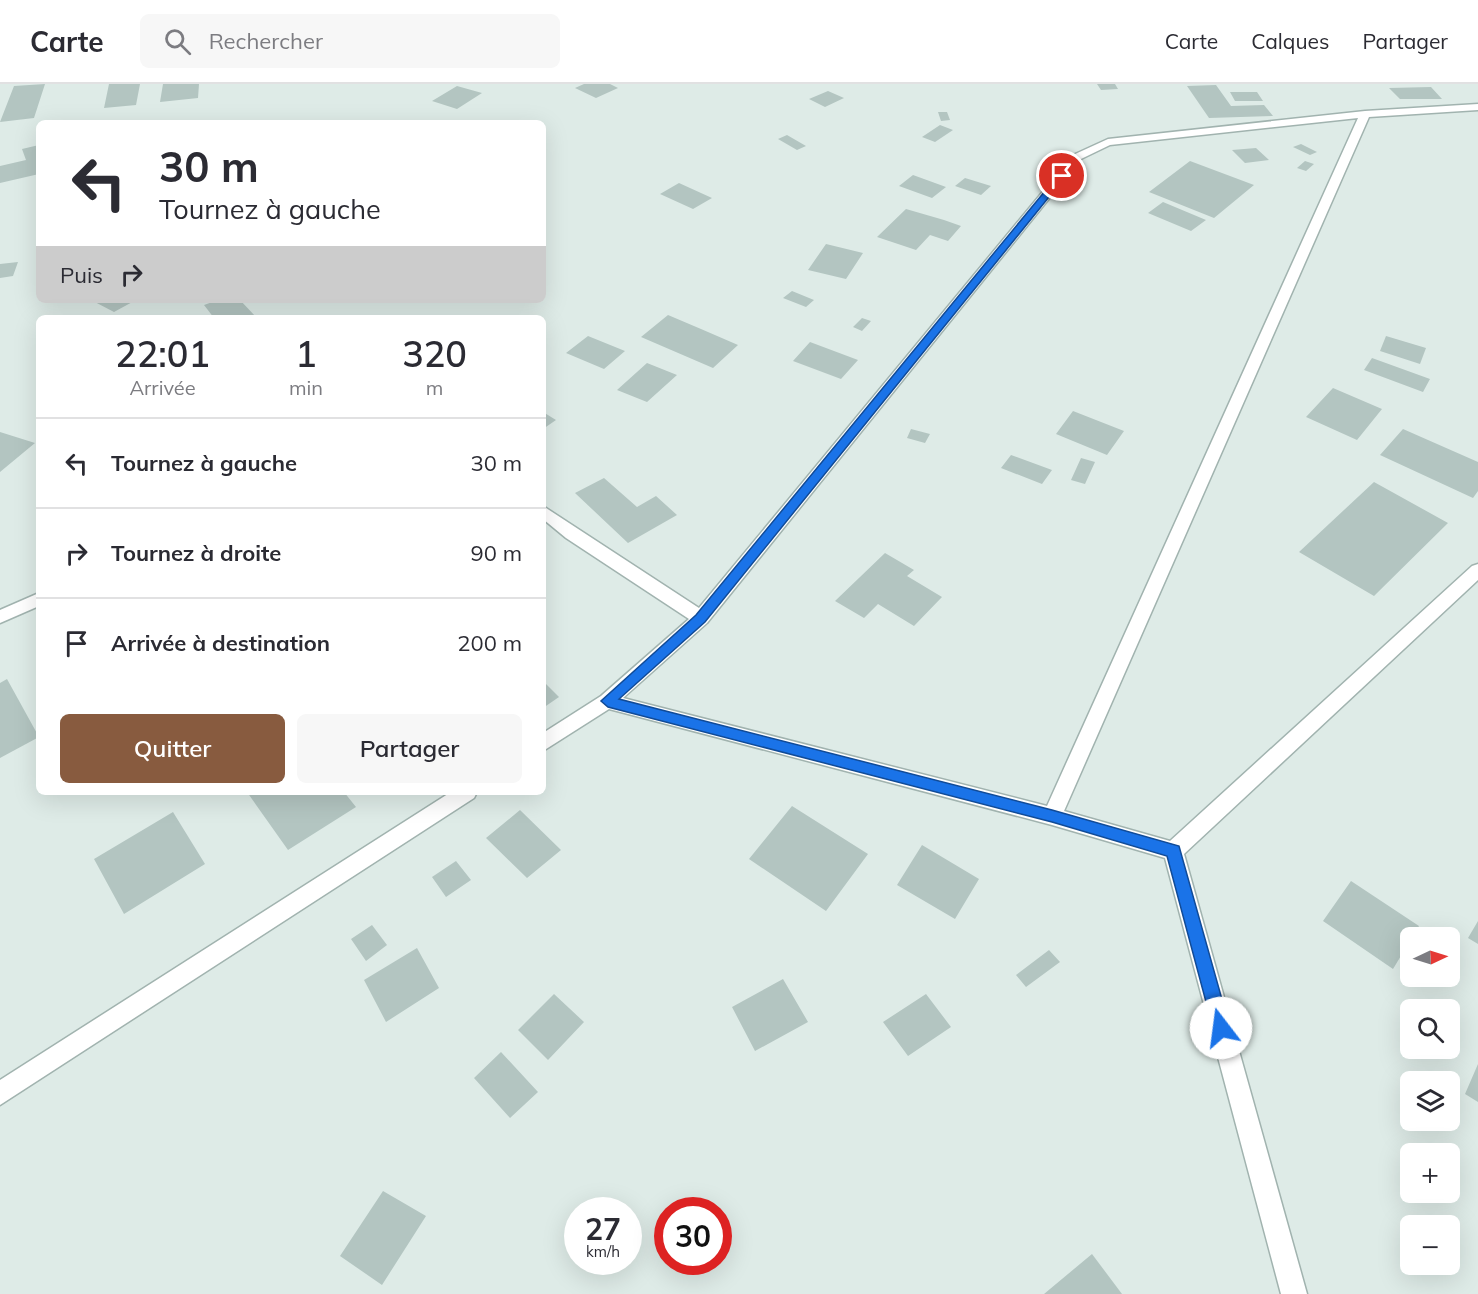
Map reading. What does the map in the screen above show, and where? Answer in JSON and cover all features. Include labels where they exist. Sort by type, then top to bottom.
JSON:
[{"type":"street","points":[[546,741],[608,701],[701,618],[1077,157],[1108,142],[1365,114],[1478,107]]},
{"type":"street","points":[[1052,816],[1365,114]]},
{"type":"street","points":[[546,513],[572,534],[701,618]]},
{"type":"street","points":[[1173,851],[1478,570]]},
{"type":"street","points":[[0,617],[36,600]]},
{"type":"street","points":[[608,701],[1052,816],[1173,851]]},
{"type":"street","points":[[0,1093],[462,795]]},
{"type":"street","points":[[1173,851],[1294,1294]]},
{"type":"building","points":[[45,84],[34,118],[0,122],[14,86]]},
{"type":"building","points":[[109,84],[140,84],[136,105],[104,108]]},
{"type":"building","points":[[163,84],[199,84],[198,98],[160,102]]},
{"type":"building","points":[[584,84],[610,84],[618,88],[596,98],[575,88]]},
{"type":"building","points":[[1097,84],[1115,84],[1118,89],[1101,90]]},
{"type":"building","points":[[1216,85],[1231,106],[1264,105],[1273,116],[1209,118],[1187,86]]},
{"type":"building","points":[[457,86],[482,93],[457,109],[432,101]]},
{"type":"building","points":[[1431,87],[1442,99],[1400,99],[1389,88]]},
{"type":"building","points":[[828,91],[844,98],[825,107],[809,99]]},
{"type":"building","points":[[1230,92],[1257,92],[1263,101],[1235,101]]},
{"type":"building","points":[[938,112],[947,112],[950,120],[941,121]]},
{"type":"building","points":[[940,125],[953,130],[935,142],[922,137]]},
{"type":"building","points":[[787,135],[806,146],[797,150],[778,139]]},
{"type":"building","points":[[1301,144],[1317,152],[1310,155],[1293,147]]},
{"type":"building","points":[[36,146],[36,175],[0,183],[0,166],[26,160],[22,149]]},
{"type":"building","points":[[1256,148],[1269,160],[1245,163],[1232,150]]},
{"type":"building","points":[[1190,161],[1254,185],[1214,218],[1149,192]]},
{"type":"building","points":[[1305,161],[1314,164],[1306,171],[1297,168]]},
{"type":"building","points":[[913,175],[946,187],[932,198],[899,186]]},
{"type":"building","points":[[965,178],[991,186],[981,195],[955,186]]},
{"type":"building","points":[[679,183],[712,198],[693,209],[660,194]]},
{"type":"building","points":[[1163,202],[1206,220],[1191,231],[1148,213]]},
{"type":"building","points":[[906,209],[961,226],[948,241],[930,235],[916,250],[877,237]]},
{"type":"building","points":[[826,244],[863,253],[846,279],[808,270]]},
{"type":"building","points":[[18,262],[13,276],[0,278],[0,264]]},
{"type":"building","points":[[792,291],[814,300],[806,307],[783,298]]},
{"type":"building","points":[[97,303],[130,303],[114,312]]},
{"type":"building","points":[[243,303],[254,315],[212,315],[204,305]]},
{"type":"building","points":[[668,315],[738,345],[713,368],[641,337]]},
{"type":"building","points":[[862,318],[871,321],[862,331],[853,327]]},
{"type":"building","points":[[588,336],[625,351],[604,369],[566,353]]},
{"type":"building","points":[[1386,336],[1426,348],[1420,364],[1380,351]]},
{"type":"building","points":[[810,342],[858,360],[841,379],[793,361]]},
{"type":"building","points":[[1372,358],[1430,379],[1423,392],[1364,370]]},
{"type":"building","points":[[647,363],[677,375],[647,402],[617,390]]},
{"type":"building","points":[[1333,388],[1382,409],[1357,440],[1306,417]]},
{"type":"building","points":[[1073,411],[1124,431],[1107,455],[1056,434]]},
{"type":"building","points":[[546,414],[556,420],[546,427]]},
{"type":"building","points":[[911,429],[930,434],[925,443],[907,438]]},
{"type":"building","points":[[1403,429],[1478,462],[1478,491],[1473,498],[1380,455]]},
{"type":"building","points":[[0,432],[35,443],[0,472]]},
{"type":"building","points":[[1011,455],[1052,470],[1042,484],[1001,468]]},
{"type":"building","points":[[1081,458],[1095,462],[1085,484],[1071,480]]},
{"type":"building","points":[[604,478],[637,507],[656,496],[677,515],[628,543],[575,493]]},
{"type":"building","points":[[1374,482],[1448,523],[1374,596],[1299,552]]},
{"type":"building","points":[[885,553],[914,570],[907,576],[942,597],[914,626],[878,604],[864,618],[835,601]]},
{"type":"building","points":[[7,679],[36,732],[36,739],[0,758],[0,683]]},
{"type":"building","points":[[546,684],[559,697],[546,706]]},
{"type":"building","points":[[249,795],[346,795],[356,807],[288,850]]},
{"type":"building","points":[[792,806],[868,854],[826,911],[749,859]]},
{"type":"building","points":[[520,810],[561,850],[527,878],[486,838]]},
{"type":"building","points":[[173,812],[205,864],[124,914],[94,859]]},
{"type":"building","points":[[922,845],[979,879],[955,919],[897,885]]},
{"type":"building","points":[[456,861],[471,880],[446,897],[432,877]]},
{"type":"building","points":[[1351,881],[1419,926],[1400,927],[1400,957],[1393,969],[1323,921]]},
{"type":"building","points":[[1478,921],[1478,944],[1468,938]]},
{"type":"building","points":[[372,925],[387,945],[366,961],[351,939]]},
{"type":"building","points":[[417,948],[439,988],[386,1022],[364,980]]},
{"type":"building","points":[[1049,950],[1060,962],[1026,987],[1016,975]]},
{"type":"building","points":[[783,979],[808,1022],[755,1051],[732,1007]]},
{"type":"building","points":[[554,994],[584,1022],[548,1060],[518,1030]]},
{"type":"building","points":[[926,994],[951,1027],[908,1056],[883,1022]]},
{"type":"building","points":[[501,1052],[538,1092],[510,1118],[474,1078]]},
{"type":"building","points":[[1478,1064],[1478,1102],[1465,1094]]},
{"type":"building","points":[[383,1191],[426,1216],[382,1285],[340,1256]]},
{"type":"building","points":[[1092,1254],[1122,1294],[1044,1294]]},
{"type":"route","points":[[1062,176],[701,618],[608,701],[1052,816],[1173,851],[1221,1028]]}]
